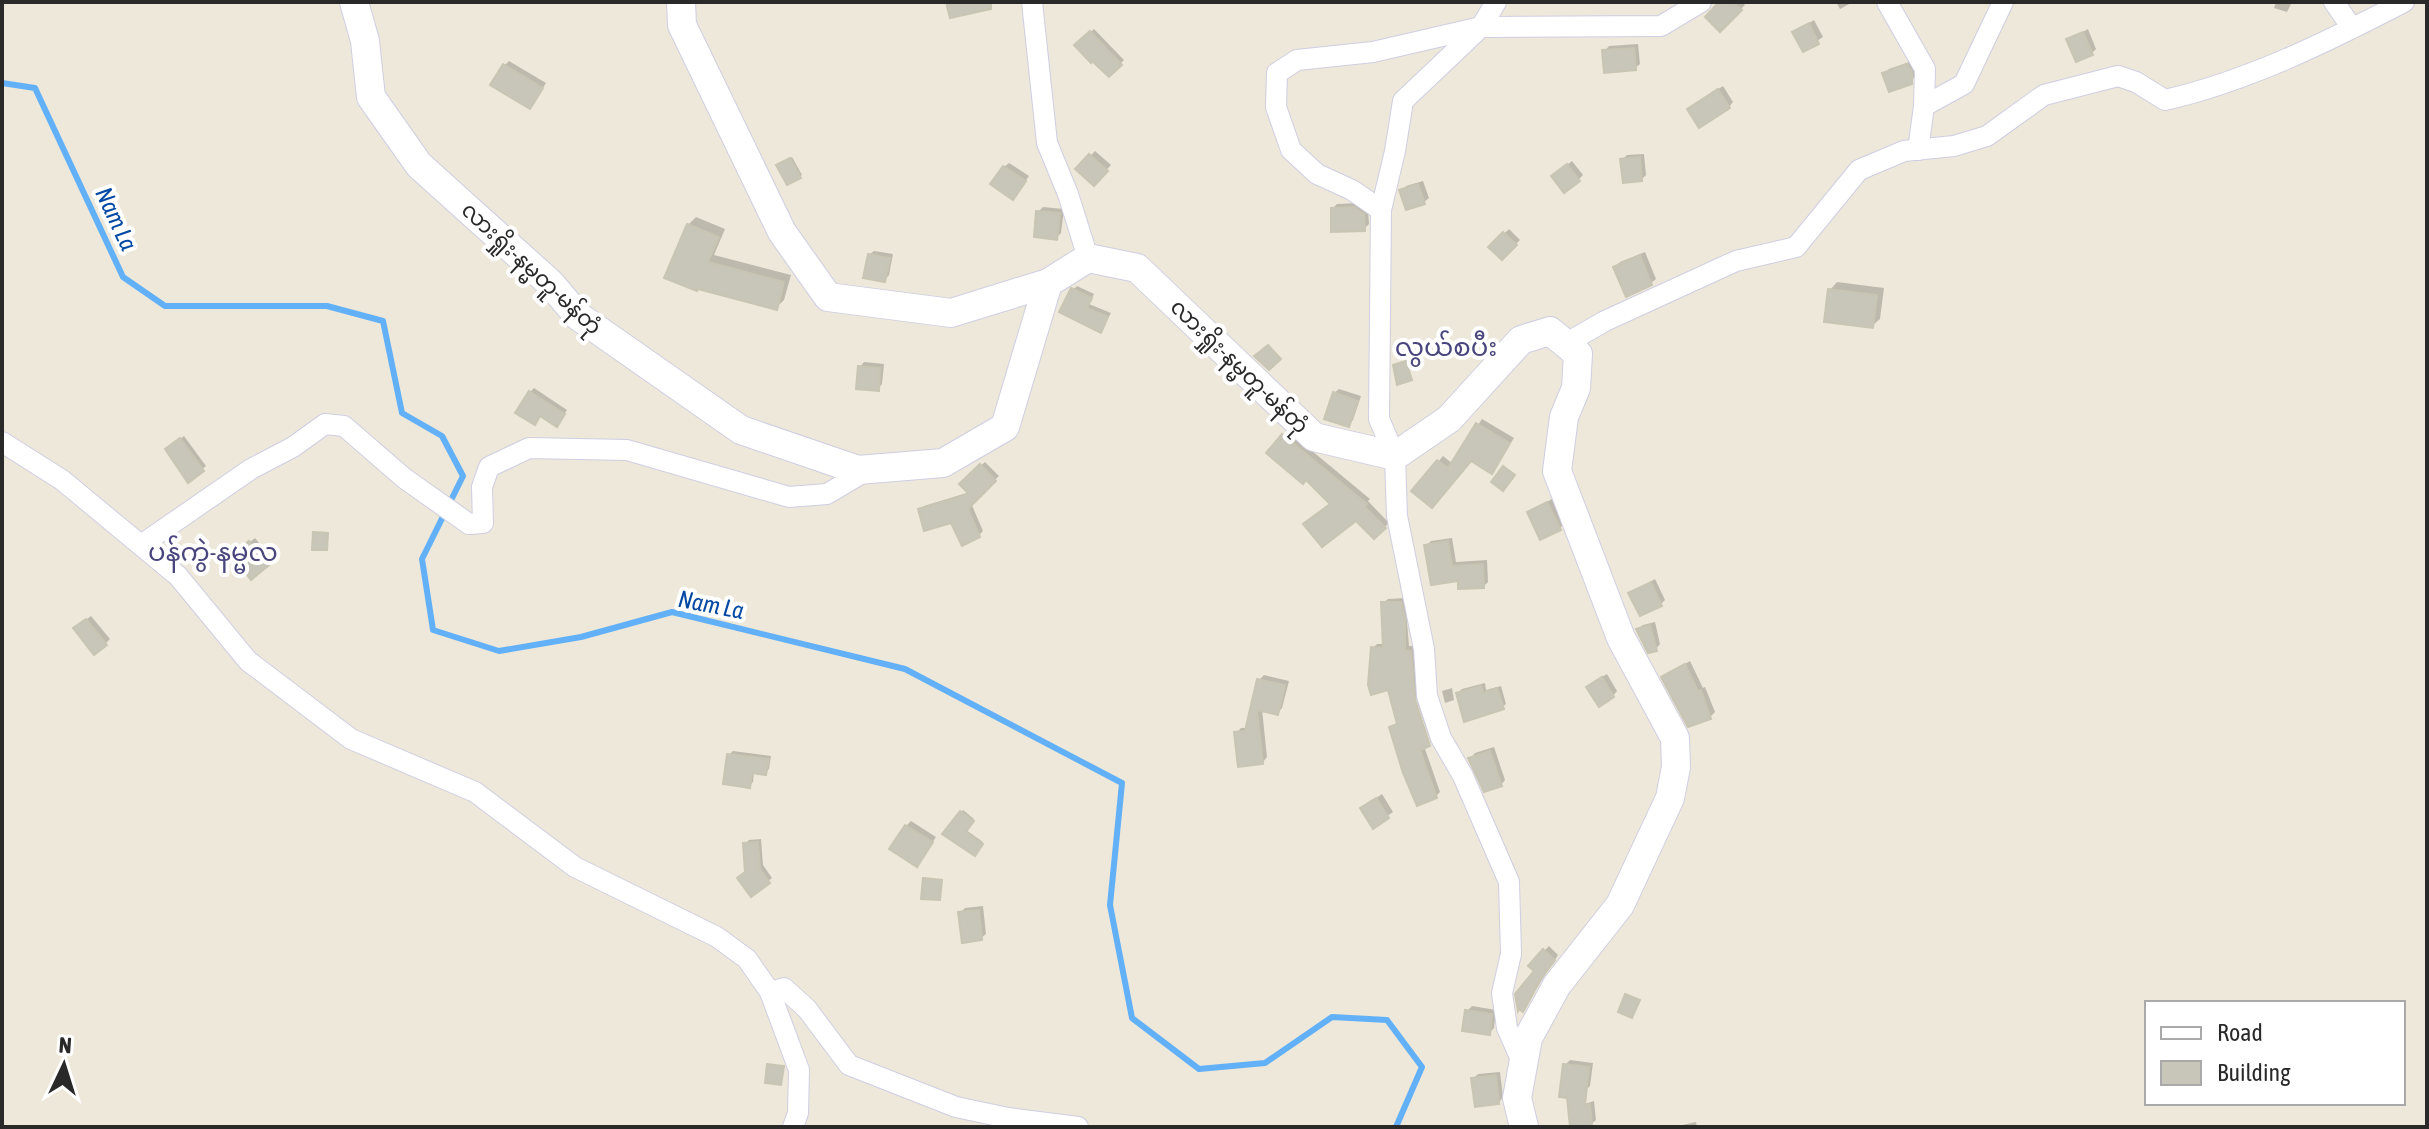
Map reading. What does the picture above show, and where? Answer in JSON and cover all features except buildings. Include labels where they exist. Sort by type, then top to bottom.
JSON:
[{"type":"main road","name":"လားရှိုး-နမ္မတူ-မန်တုံ","points":[[354,2],[365,41],[371,97],[419,165],[551,284],[578,316],[741,430],[858,470],[943,463],[1005,427],[1048,283]]},
{"type":"main road","points":[[681,2],[682,25],[782,232],[828,297],[951,313],[1048,283],[1088,258]]},
{"type":"main road","name":"လားရှိုး-နမ္မတူ-မန်တုံ","points":[[1088,258],[1137,268],[1314,437],[1395,456]]},
{"type":"main road","points":[[1395,456],[1449,419],[1521,340],[1550,331],[1578,354],[1576,388],[1564,417],[1557,471],[1621,638],[1675,738],[1676,767],[1670,798],[1620,905],[1557,985],[1528,1038],[1517,1098],[1524,1127]]},
{"type":"street","points":[[1032,2],[1047,143],[1068,194],[1088,258]]},
{"type":"street","points":[[1496,2],[1481,27],[1403,101],[1381,210],[1379,419],[1395,456],[1397,516],[1424,649],[1427,696],[1441,738],[1463,776],[1509,882],[1511,954],[1502,993],[1507,1028],[1523,1064]]},
{"type":"street","points":[[1381,210],[1352,190],[1317,174],[1291,150],[1276,107],[1277,73],[1297,60],[1373,52],[1481,27],[1661,26],[1701,2]]},
{"type":"street","points":[[1887,2],[1925,69],[1918,150]]},
{"type":"street","points":[[1924,106],[1964,84],[2003,2]]},
{"type":"street","points":[[2334,2],[2352,28]]},
{"type":"street","points":[[1565,344],[1605,321],[1736,261],[1796,247],[1859,170],[1904,151],[1954,146],[1987,136],[2044,95],[2118,76],[2136,82],[2165,100],[2200,92],[2328,41],[2404,2]]},
{"type":"street","points":[[141,545],[251,469],[293,447],[325,424],[344,426],[404,478],[469,524],[483,523],[482,487],[489,467],[529,448],[627,450],[789,497],[827,494],[869,469]]},
{"type":"street","points":[[2,442],[62,480],[178,576],[248,661],[351,739],[475,792],[575,867],[717,937],[747,959],[770,992],[799,1070],[798,1113],[793,1127]]},
{"type":"street","points":[[770,992],[784,988],[807,1009],[849,1065],[956,1107],[1008,1118],[1078,1127]]},
{"type":"waterway","name":"Nam La","points":[[2,83],[35,88],[123,277],[165,306],[327,306],[383,321],[402,413],[442,436],[463,476],[422,559],[433,630],[499,651],[581,637],[672,612],[905,669],[1122,783],[1110,905],[1132,1018],[1199,1069],[1265,1063],[1332,1017],[1387,1020],[1422,1067],[1396,1127]]},
{"type":"district","name":"လွယ်စပီး","points":[[1446,347]]},
{"type":"district","name":"ပန်ကွဲ-နမ္မလ","points":[[213,552]]}]
